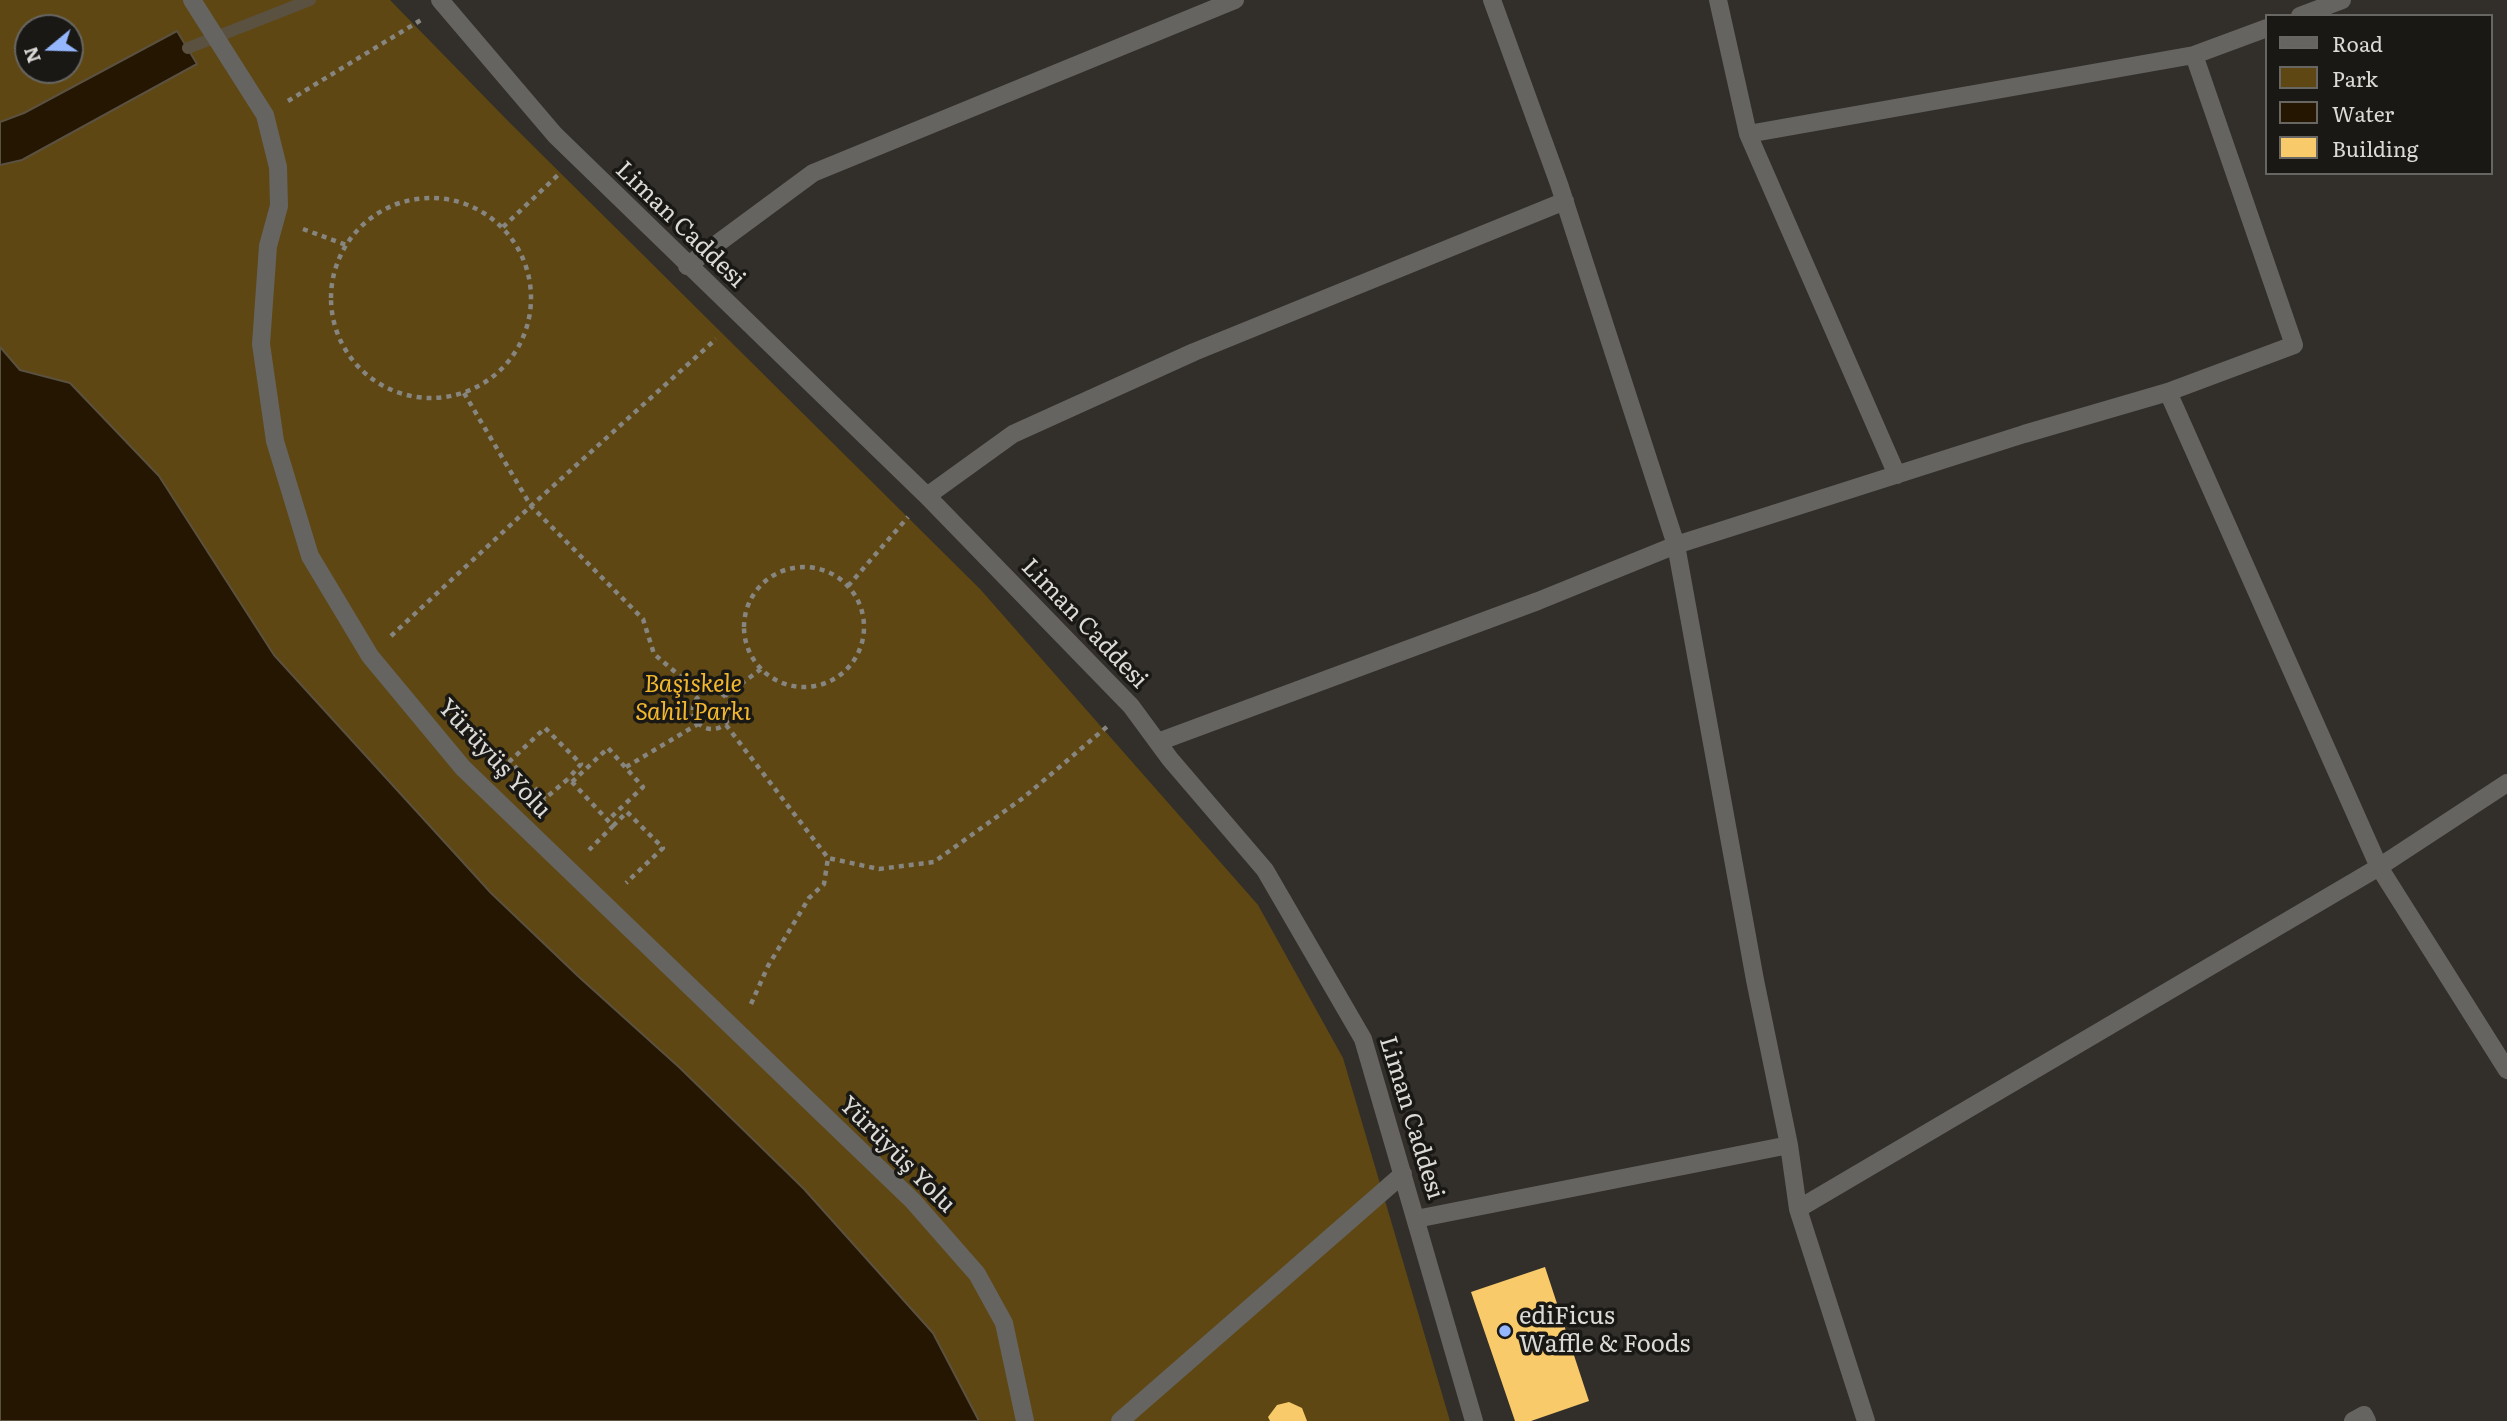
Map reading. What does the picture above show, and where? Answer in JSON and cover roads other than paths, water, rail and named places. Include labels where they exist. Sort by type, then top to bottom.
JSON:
[{"type":"street","name":"Yürüyüş Yolu","points":[[192,0],[265,115],[278,167],[279,206],[268,246],[261,344],[275,441],[310,556],[370,656],[463,768],[913,1201],[976,1274],[1004,1323],[1025,1421]]},
{"type":"street","points":[[687,266],[813,173],[1235,0]]},
{"type":"street","points":[[1492,0],[1565,201],[1676,545],[1755,980],[1789,1145],[1798,1209],[1866,1421]]},
{"type":"street","points":[[1718,0],[1748,134],[1896,475]]},
{"type":"street","points":[[2305,14],[2342,0]]},
{"type":"street","name":"Liman Caddesi","points":[[443,3],[577,158],[927,496],[1131,706],[1265,870],[1363,1039],[1474,1421]]},
{"type":"street","points":[[1748,134],[2194,55],[2266,28]]},
{"type":"street","points":[[1158,742],[1538,601],[1676,545],[2168,392],[2294,345],[2194,55]]},
{"type":"street","points":[[927,496],[1013,434],[1194,352],[1565,201]]},
{"type":"street","points":[[2168,392],[2379,867],[2507,1070]]},
{"type":"street","points":[[1798,1209],[2379,867],[2507,783]]},
{"type":"street","points":[[1416,1219],[1789,1145]]},
{"type":"street","points":[[1120,1421],[1403,1174]]},
{"type":"street","points":[[2353,1421],[2364,1415],[2367,1421]]},
{"type":"water","points":[[177,31],[197,64],[22,160],[0,165],[0,122],[24,113],[78,84],[84,84],[84,81]]},
{"type":"water","points":[[0,347],[20,370],[70,383],[159,476],[274,655],[491,893],[680,1068],[804,1189],[933,1333],[979,1421],[0,1421]]},
{"type":"waterway","points":[[188,48],[310,0]]},
{"type":"place","name":"ediFicus Waffle & Foods","points":[[1505,1331]]},
{"type":"park label","name":"Başiskele Sahil Parkı","points":[[693,699]]}]
